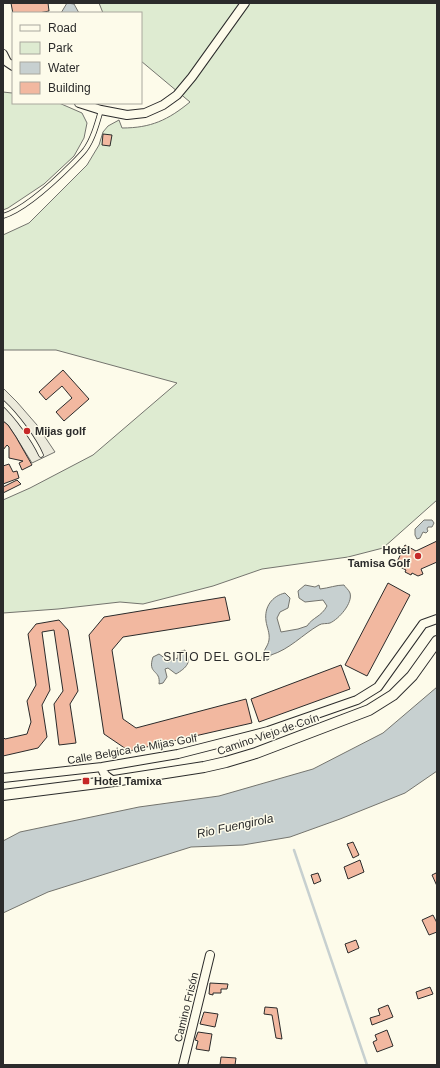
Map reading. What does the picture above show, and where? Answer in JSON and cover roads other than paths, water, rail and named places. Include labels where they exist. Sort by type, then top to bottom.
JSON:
[{"type":"street","points":[[82,104],[101,110],[127,115],[145,113],[163,105],[177,95],[192,77],[245,3]]},
{"type":"street","points":[[3,54],[7,62],[12,65]]},
{"type":"street","name":"Calle Belgica de Mijas Golf","points":[[3,778],[102,770],[178,754],[268,731],[357,700],[378,687],[423,624],[437,619]]},
{"type":"street","name":"Camino Viejo de Coín","points":[[3,795],[114,781],[226,762],[256,753],[369,710],[392,695],[412,676],[437,641]]},
{"type":"street","points":[[102,770],[107,777],[114,781]]},
{"type":"street","points":[[94,784],[100,779],[102,770]]},
{"type":"street","name":"Camino Frisón","points":[[183,1065],[210,955]]},
{"type":"lane","points":[[3,216],[11,214],[40,192],[85,151],[94,132],[101,110]]},
{"type":"lane","points":[[4,405],[27,433],[41,455]]},
{"type":"water","points":[[67,3],[74,4],[78,12],[62,12]]},
{"type":"water","points":[[424,520],[432,520],[434,523],[432,527],[428,527],[428,531],[426,533],[423,532],[420,538],[417,539],[415,529]]},
{"type":"water","points":[[305,585],[315,587],[319,585],[320,589],[344,585],[350,593],[347,606],[334,621],[319,625],[290,646],[271,655],[268,660],[262,660],[269,640],[266,611],[273,599],[280,594],[285,593],[290,598],[288,608],[280,612],[277,618],[281,632],[307,626],[327,606],[323,600],[305,602],[299,598],[298,591]]},
{"type":"water","points":[[185,650],[188,661],[185,667],[176,674],[168,668],[165,669],[167,677],[163,683],[159,684],[158,676],[152,667],[153,657],[159,654],[168,662],[178,658],[178,652]]},
{"type":"water","name":"Rio Fuengirola","points":[[437,687],[437,771],[405,793],[290,837],[243,845],[191,847],[48,892],[3,913],[3,841],[20,832],[139,807],[219,796],[313,769],[383,733]]},
{"type":"waterway","points":[[294,850],[367,1065]]},
{"type":"place","name":"Mijas golf","points":[[27,431]]},
{"type":"place","name":"Hotel Tamisa Golf","points":[[418,556]]},
{"type":"place","name":"Hotel Tamixa","points":[[86,781]]},
{"type":"district","name":"SITIO DEL GOLF","points":[[217,657]]}]
